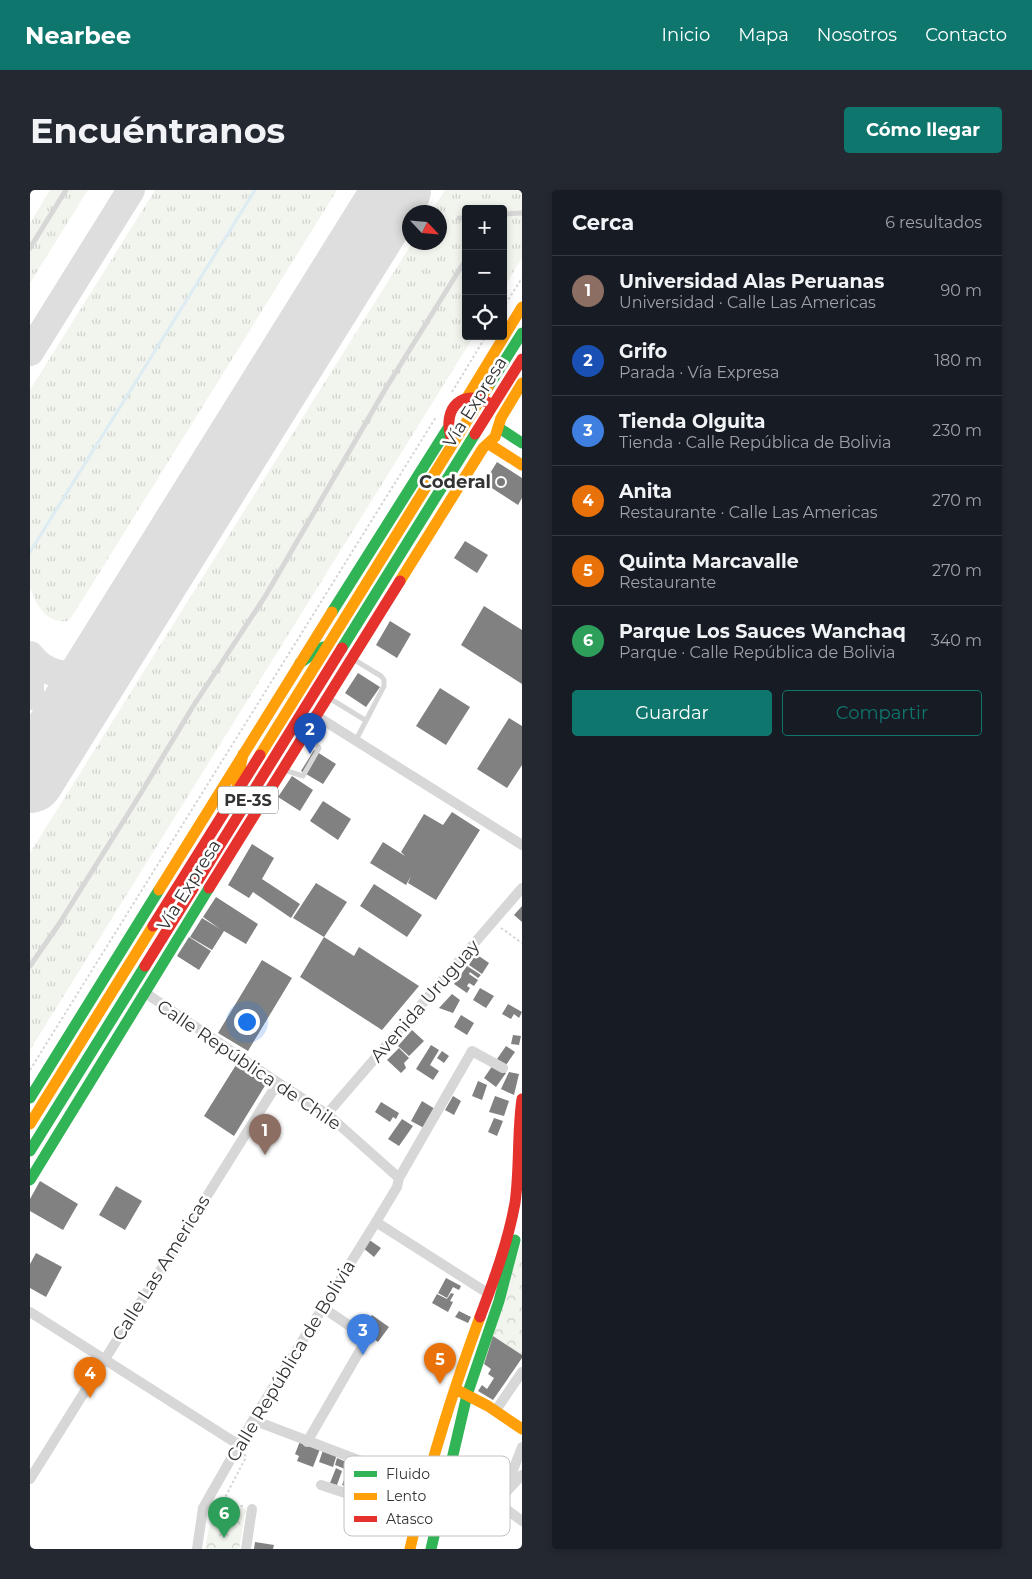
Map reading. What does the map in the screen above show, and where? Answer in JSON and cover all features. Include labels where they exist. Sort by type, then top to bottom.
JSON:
[{"type":"main road","name":"Vía Expresa","points":[[30,1098],[448,428],[449,413],[459,402],[466,399],[522,307]]},
{"type":"main road","name":"Vía Expresa","points":[[30,1124],[522,333]]},
{"type":"main road","name":"Vía Expresa","points":[[30,1151],[522,359]]},
{"type":"main road","name":"Vía Expresa","points":[[30,1180],[334,684],[486,446],[494,440],[499,424],[522,383]]},
{"type":"main road","points":[[466,399],[481,398],[493,406],[499,424],[522,442]]},
{"type":"main road","points":[[448,428],[454,441],[466,449],[486,446],[522,465]]},
{"type":"main road","points":[[300,663],[329,643]]},
{"type":"main road","points":[[334,684],[341,651]]},
{"type":"main road","points":[[235,794],[243,754]]},
{"type":"main road","points":[[248,800],[279,772]]},
{"type":"main road","points":[[433,1456],[454,1389],[489,1294],[512,1216],[518,1177],[518,1136],[522,1099]]},
{"type":"main road","points":[[453,1456],[467,1395],[499,1301],[522,1216]]},
{"type":"main road","points":[[454,1389],[496,1410],[522,1428]]},
{"type":"main road","points":[[410,1549],[413,1536]]},
{"type":"main road","points":[[431,1549],[434,1536]]},
{"type":"street","points":[[315,715],[522,845]]},
{"type":"street","name":"Avenida Uruguay","points":[[327,1114],[522,888]]},
{"type":"street","name":"Calle República de Chile","points":[[144,992],[327,1114],[399,1178]]},
{"type":"street","name":"Calle República de Bolivia","points":[[197,1549],[203,1508],[253,1420],[397,1187],[399,1178],[472,1051],[504,1068]]},
{"type":"street","name":"Calle Las Americas","points":[[30,1479],[272,1092],[280,1084]]},
{"type":"street","points":[[376,1222],[489,1294]]},
{"type":"street","points":[[307,1442],[366,1340],[322,1306]]},
{"type":"street","points":[[30,1312],[239,1445]]},
{"type":"street","points":[[496,1410],[522,1372]]},
{"type":"street","points":[[253,1420],[345,1456]]},
{"type":"street","points":[[510,1480],[522,1447]]},
{"type":"street","points":[[510,1489],[522,1475]]},
{"type":"street","points":[[321,1485],[344,1493]]},
{"type":"street","points":[[246,1549],[252,1509]]},
{"type":"street","points":[[510,1512],[522,1521]]},
{"type":"lane","points":[[30,248],[66,190]]},
{"type":"lane","points":[[507,214],[522,213]]},
{"type":"lane","points":[[30,966],[136,801],[192,708],[266,595],[386,388],[462,265]]},
{"type":"lane","points":[[351,658],[381,676],[384,680],[384,686],[356,740]]},
{"type":"lane","points":[[327,696],[365,720]]},
{"type":"lane","points":[[279,772],[303,776],[319,748],[305,731]]},
{"type":"path","points":[[507,302],[522,278]]},
{"type":"path","points":[[451,392],[484,340]]},
{"type":"path","points":[[30,1070],[436,416]]},
{"type":"path","points":[[502,928],[522,943]]},
{"type":"path","points":[[239,1445],[245,1452],[245,1459],[221,1506],[222,1509],[250,1506],[252,1509]]},
{"type":"green space","points":[[50,190],[88,190],[30,283],[30,223]]},
{"type":"green space","points":[[155,190],[337,190],[73,615],[68,621],[54,620],[39,607],[30,588],[30,390]]},
{"type":"green space","points":[[445,190],[522,190],[522,258],[507,282],[507,205],[462,205],[462,340],[472,340],[30,1050],[30,853],[408,250],[447,250],[447,205],[435,205]]},
{"type":"green space","points":[[522,1240],[522,1355],[493,1336]]},
{"type":"green space","points":[[246,1508],[239,1549],[205,1549],[209,1528],[216,1510]]},
{"type":"building","points":[[497,462],[522,478],[522,498],[518,505],[484,483]]},
{"type":"building","points":[[465,541],[488,555],[477,573],[454,558]]},
{"type":"building","points":[[484,606],[522,630],[522,684],[461,645]]},
{"type":"building","points":[[390,621],[411,634],[397,658],[376,645]]},
{"type":"building","points":[[358,673],[380,687],[366,707],[345,693]]},
{"type":"building","points":[[440,688],[470,707],[446,745],[416,726]]},
{"type":"building","points":[[509,718],[522,726],[522,765],[507,788],[477,769]]},
{"type":"building","points":[[314,750],[336,764],[323,784],[301,771]]},
{"type":"building","points":[[292,776],[313,790],[300,811],[278,797]]},
{"type":"building","points":[[323,801],[351,819],[338,840],[310,821]]},
{"type":"building","points":[[452,812],[480,830],[436,900],[408,883],[411,876],[406,885],[370,863],[383,842],[405,856],[401,852],[424,814],[443,825]]},
{"type":"building","points":[[252,844],[274,858],[262,879],[300,904],[291,918],[253,892],[249,898],[228,885]]},
{"type":"building","points":[[316,883],[347,902],[324,937],[293,918]]},
{"type":"building","points":[[374,884],[422,915],[407,937],[360,906]]},
{"type":"building","points":[[216,897],[258,924],[246,944],[224,931],[212,950],[190,937],[202,918],[220,929],[203,917]]},
{"type":"building","points":[[522,906],[522,922],[514,915]]},
{"type":"building","points":[[189,937],[211,951],[199,970],[177,956]]},
{"type":"building","points":[[324,937],[354,956],[359,947],[419,986],[382,1030],[300,977]]},
{"type":"building","points":[[476,954],[489,963],[482,974],[469,965]]},
{"type":"building","points":[[262,960],[292,978],[248,1051],[218,1033]]},
{"type":"building","points":[[467,966],[481,975],[478,978],[470,972],[469,974],[478,980],[474,986],[469,983],[467,986],[470,988],[467,993],[454,984]]},
{"type":"building","points":[[480,988],[494,996],[486,1008],[473,1000]]},
{"type":"building","points":[[452,994],[460,1000],[453,1013],[439,1008]]},
{"type":"building","points":[[508,1004],[522,1012],[519,1018],[514,1014],[511,1019],[502,1014]]},
{"type":"building","points":[[461,1015],[474,1023],[467,1035],[454,1027]]},
{"type":"building","points":[[412,1030],[424,1041],[409,1056],[398,1046]]},
{"type":"building","points":[[513,1035],[521,1036],[519,1045],[511,1044]]},
{"type":"building","points":[[431,1045],[439,1050],[430,1065],[439,1071],[433,1080],[416,1069]]},
{"type":"building","points":[[506,1046],[515,1052],[506,1065],[497,1059]]},
{"type":"building","points":[[399,1048],[409,1058],[404,1063],[406,1068],[401,1073],[387,1060]]},
{"type":"building","points":[[442,1051],[449,1056],[444,1063],[437,1058]]},
{"type":"building","points":[[236,1065],[266,1084],[234,1136],[204,1116]]},
{"type":"building","points":[[493,1065],[506,1073],[496,1087],[484,1078]]},
{"type":"building","points":[[509,1072],[519,1074],[514,1095],[501,1089]]},
{"type":"building","points":[[478,1081],[487,1085],[482,1100],[472,1096]]},
{"type":"building","points":[[453,1096],[461,1101],[454,1115],[445,1110]]},
{"type":"building","points":[[495,1096],[509,1101],[504,1116],[489,1112]]},
{"type":"building","points":[[422,1101],[435,1109],[424,1128],[411,1121]]},
{"type":"building","points":[[381,1102],[399,1113],[396,1119],[393,1117],[390,1122],[375,1112]]},
{"type":"building","points":[[494,1118],[503,1121],[497,1136],[488,1132]]},
{"type":"building","points":[[402,1119],[413,1126],[399,1146],[388,1139]]},
{"type":"building","points":[[40,1181],[78,1204],[63,1230],[30,1211],[30,1199]]},
{"type":"building","points":[[116,1186],[142,1201],[125,1230],[99,1215]]},
{"type":"building","points":[[368,1239],[381,1248],[374,1257],[362,1247]]},
{"type":"building","points":[[36,1253],[62,1267],[46,1297],[30,1288],[30,1264]]},
{"type":"building","points":[[446,1278],[461,1286],[459,1290],[453,1287],[447,1298],[438,1293]]},
{"type":"building","points":[[451,1293],[454,1294],[450,1301],[453,1302],[448,1312],[432,1303],[437,1294],[447,1299]]},
{"type":"building","points":[[459,1311],[471,1317],[468,1323],[455,1317]]},
{"type":"building","points":[[372,1315],[389,1327],[378,1342],[362,1330]]},
{"type":"building","points":[[493,1336],[522,1355],[522,1358],[493,1400],[478,1391],[482,1385],[487,1389],[494,1378],[488,1374],[491,1369],[484,1364]]},
{"type":"building","points":[[300,1441],[320,1449],[313,1467],[297,1461],[299,1456],[295,1454]]},
{"type":"building","points":[[323,1450],[337,1454],[333,1467],[319,1462]]},
{"type":"building","points":[[337,1458],[344,1461],[344,1469],[335,1465]]},
{"type":"building","points":[[336,1468],[342,1471],[337,1485],[330,1483]]},
{"type":"building","points":[[255,1542],[274,1545],[273,1549],[254,1549]]},
{"type":"waterway","points":[[30,552],[255,190]]},
{"type":"taxiway","points":[[30,352],[131,190]]},
{"type":"taxiway","points":[[30,655],[49,671],[65,675],[81,673],[92,667],[111,648]]},
{"type":"taxiway","points":[[30,680],[30,696]]},
{"type":"runway","points":[[30,779],[397,190]]},
{"type":"traffic: fast","points":[[488,387],[522,333]]},
{"type":"traffic: fast","points":[[332,612],[448,428]]},
{"type":"traffic: fast","points":[[499,428],[522,443]]},
{"type":"traffic: fast","points":[[342,648],[475,434]]},
{"type":"traffic: fast","points":[[300,663],[323,647]]},
{"type":"traffic: fast","points":[[30,1180],[209,888]]},
{"type":"traffic: fast","points":[[30,1098],[159,890]]},
{"type":"traffic: fast","points":[[30,1151],[145,966]]},
{"type":"traffic: fast","points":[[453,1456],[467,1395],[499,1301],[515,1240]]},
{"type":"traffic: fast","points":[[431,1549],[434,1536]]},
{"type":"traffic: slow","points":[[466,399],[522,307]]},
{"type":"traffic: slow","points":[[400,581],[483,448],[495,437],[501,418],[522,383]]},
{"type":"traffic: slow","points":[[260,755],[488,387]]},
{"type":"traffic: slow","points":[[489,444],[522,465]]},
{"type":"traffic: slow","points":[[159,890],[332,612]]},
{"type":"traffic: slow","points":[[237,784],[243,754]]},
{"type":"traffic: slow","points":[[30,1124],[153,926]]},
{"type":"traffic: slow","points":[[434,1456],[480,1317]]},
{"type":"traffic: slow","points":[[459,1391],[488,1406],[522,1429]]},
{"type":"traffic: slow","points":[[410,1549],[413,1536]]},
{"type":"traffic: jam","points":[[475,434],[522,359]]},
{"type":"traffic: jam","points":[[451,437],[450,417],[452,409],[457,403],[464,399],[472,398],[481,399],[491,404]]},
{"type":"traffic: jam","points":[[209,888],[400,581]]},
{"type":"traffic: jam","points":[[145,966],[342,648]]},
{"type":"traffic: jam","points":[[153,926],[260,755]]},
{"type":"traffic: jam","points":[[480,1317],[505,1246],[515,1203],[522,1099]]},
{"type":"place","name":"Coderal","points":[[501,482]]},
{"type":"place","name":"Grifo","points":[[310,754]]},
{"type":"place","name":"Universidad Alas Peruanas","points":[[265,1155]]},
{"type":"place","name":"Tienda Olguita","points":[[363,1355]]},
{"type":"place","name":"Quinta Marcavalle","points":[[440,1384]]},
{"type":"place","name":"Anita","points":[[90,1398]]},
{"type":"place","name":"Parque Los Sauces Wanchaq","points":[[224,1538]]}]
